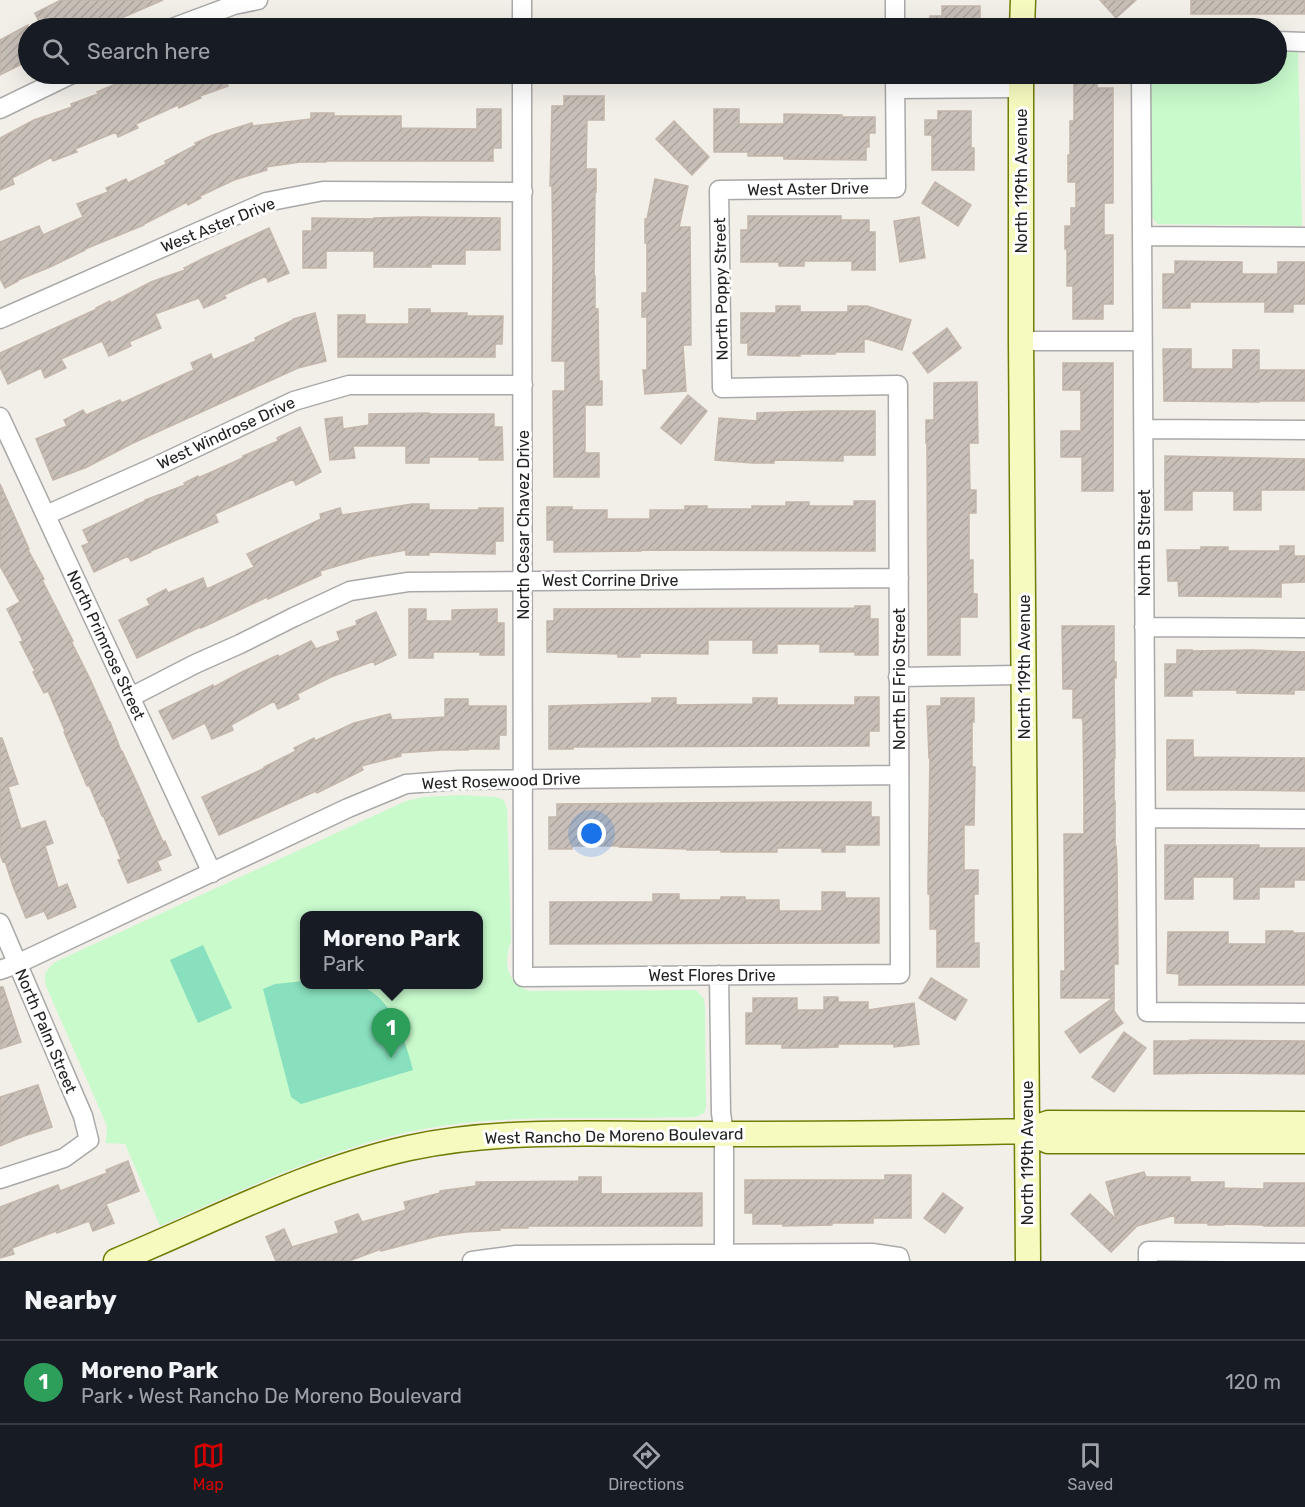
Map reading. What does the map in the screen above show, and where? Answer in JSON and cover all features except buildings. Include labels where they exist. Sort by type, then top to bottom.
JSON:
[{"type":"street","points":[[199,18],[234,5],[258,0]]},
{"type":"street","points":[[522,0],[522,18]]},
{"type":"street","points":[[895,0],[895,18]]},
{"type":"street","points":[[1022,18],[1023,0]]},
{"type":"street","points":[[1287,41],[1305,42]]},
{"type":"street","points":[[0,109],[51,84]]},
{"type":"street","name":"North Cesar Chavez Drive","points":[[522,84],[524,977]]},
{"type":"street","name":"West Aster Drive","points":[[719,190],[896,188],[895,84]]},
{"type":"street","name":"North 119th Avenue","points":[[1021,84],[1028,1261]]},
{"type":"street","name":"North B Street","points":[[1141,84],[1147,1012],[1305,1013]]},
{"type":"street","name":"North Poppy Street","points":[[719,190],[722,388],[898,385]]},
{"type":"street","name":"West Aster Drive","points":[[0,319],[266,202],[323,191],[523,192]]},
{"type":"street","points":[[1142,236],[1305,237]]},
{"type":"street","points":[[1021,341],[1142,341]]},
{"type":"street","name":"West Windrose Drive","points":[[46,516],[294,401],[349,385],[523,385]]},
{"type":"street","name":"North El Frio Street","points":[[898,385],[900,974]]},
{"type":"street","name":"North Primrose Street","points":[[0,417],[212,873]]},
{"type":"street","points":[[1143,429],[1305,430]]},
{"type":"street","name":"West Corrine Drive","points":[[131,697],[195,664],[350,591],[408,582],[899,578]]},
{"type":"street","points":[[1144,627],[1305,628]]},
{"type":"street","points":[[898,676],[1024,675]]},
{"type":"street","name":"West Rosewood Drive","points":[[9,967],[348,808],[406,784],[459,780],[899,775]]},
{"type":"street","points":[[1146,818],[1305,819]]},
{"type":"street","name":"North Palm Street","points":[[0,923],[9,967],[83,1116],[89,1140],[64,1158],[0,1179]]},
{"type":"street","name":"West Flores Drive","points":[[524,977],[900,974]]},
{"type":"street","points":[[719,975],[721,1113],[724,1134],[724,1254]]},
{"type":"street","name":"West Rancho De Moreno Boulevard","points":[[116,1261],[290,1185],[331,1170],[370,1158],[471,1138],[524,1135],[1027,1131],[1048,1123],[1305,1124]]},
{"type":"street","name":"West Rancho De Moreno Boulevard","points":[[1027,1131],[1048,1141],[1305,1141]]},
{"type":"street","points":[[472,1261],[516,1255],[872,1253],[899,1259]]},
{"type":"street","points":[[1148,1256],[1305,1253]]},
{"type":"green space","points":[[1287,52],[1298,52],[1302,226],[1157,224],[1151,216],[1150,84],[1287,84]]},
{"type":"green space","points":[[461,795],[496,797],[504,800],[507,809],[511,941],[507,964],[511,977],[521,987],[529,991],[696,990],[704,999],[705,1008],[706,1108],[704,1113],[696,1117],[509,1120],[412,1131],[330,1155],[160,1226],[125,1144],[106,1143],[107,1126],[46,986],[46,972],[55,962],[406,801],[424,797]]},
{"type":"green space","points":[[203,945],[232,1008],[198,1023],[170,960]]},
{"type":"green space","points":[[300,981],[300,989],[367,989],[386,1005],[394,1017],[413,1070],[301,1104],[291,1097],[263,989],[275,984]]},
{"type":"place","name":"Moreno Park","points":[[391,1058]]}]
